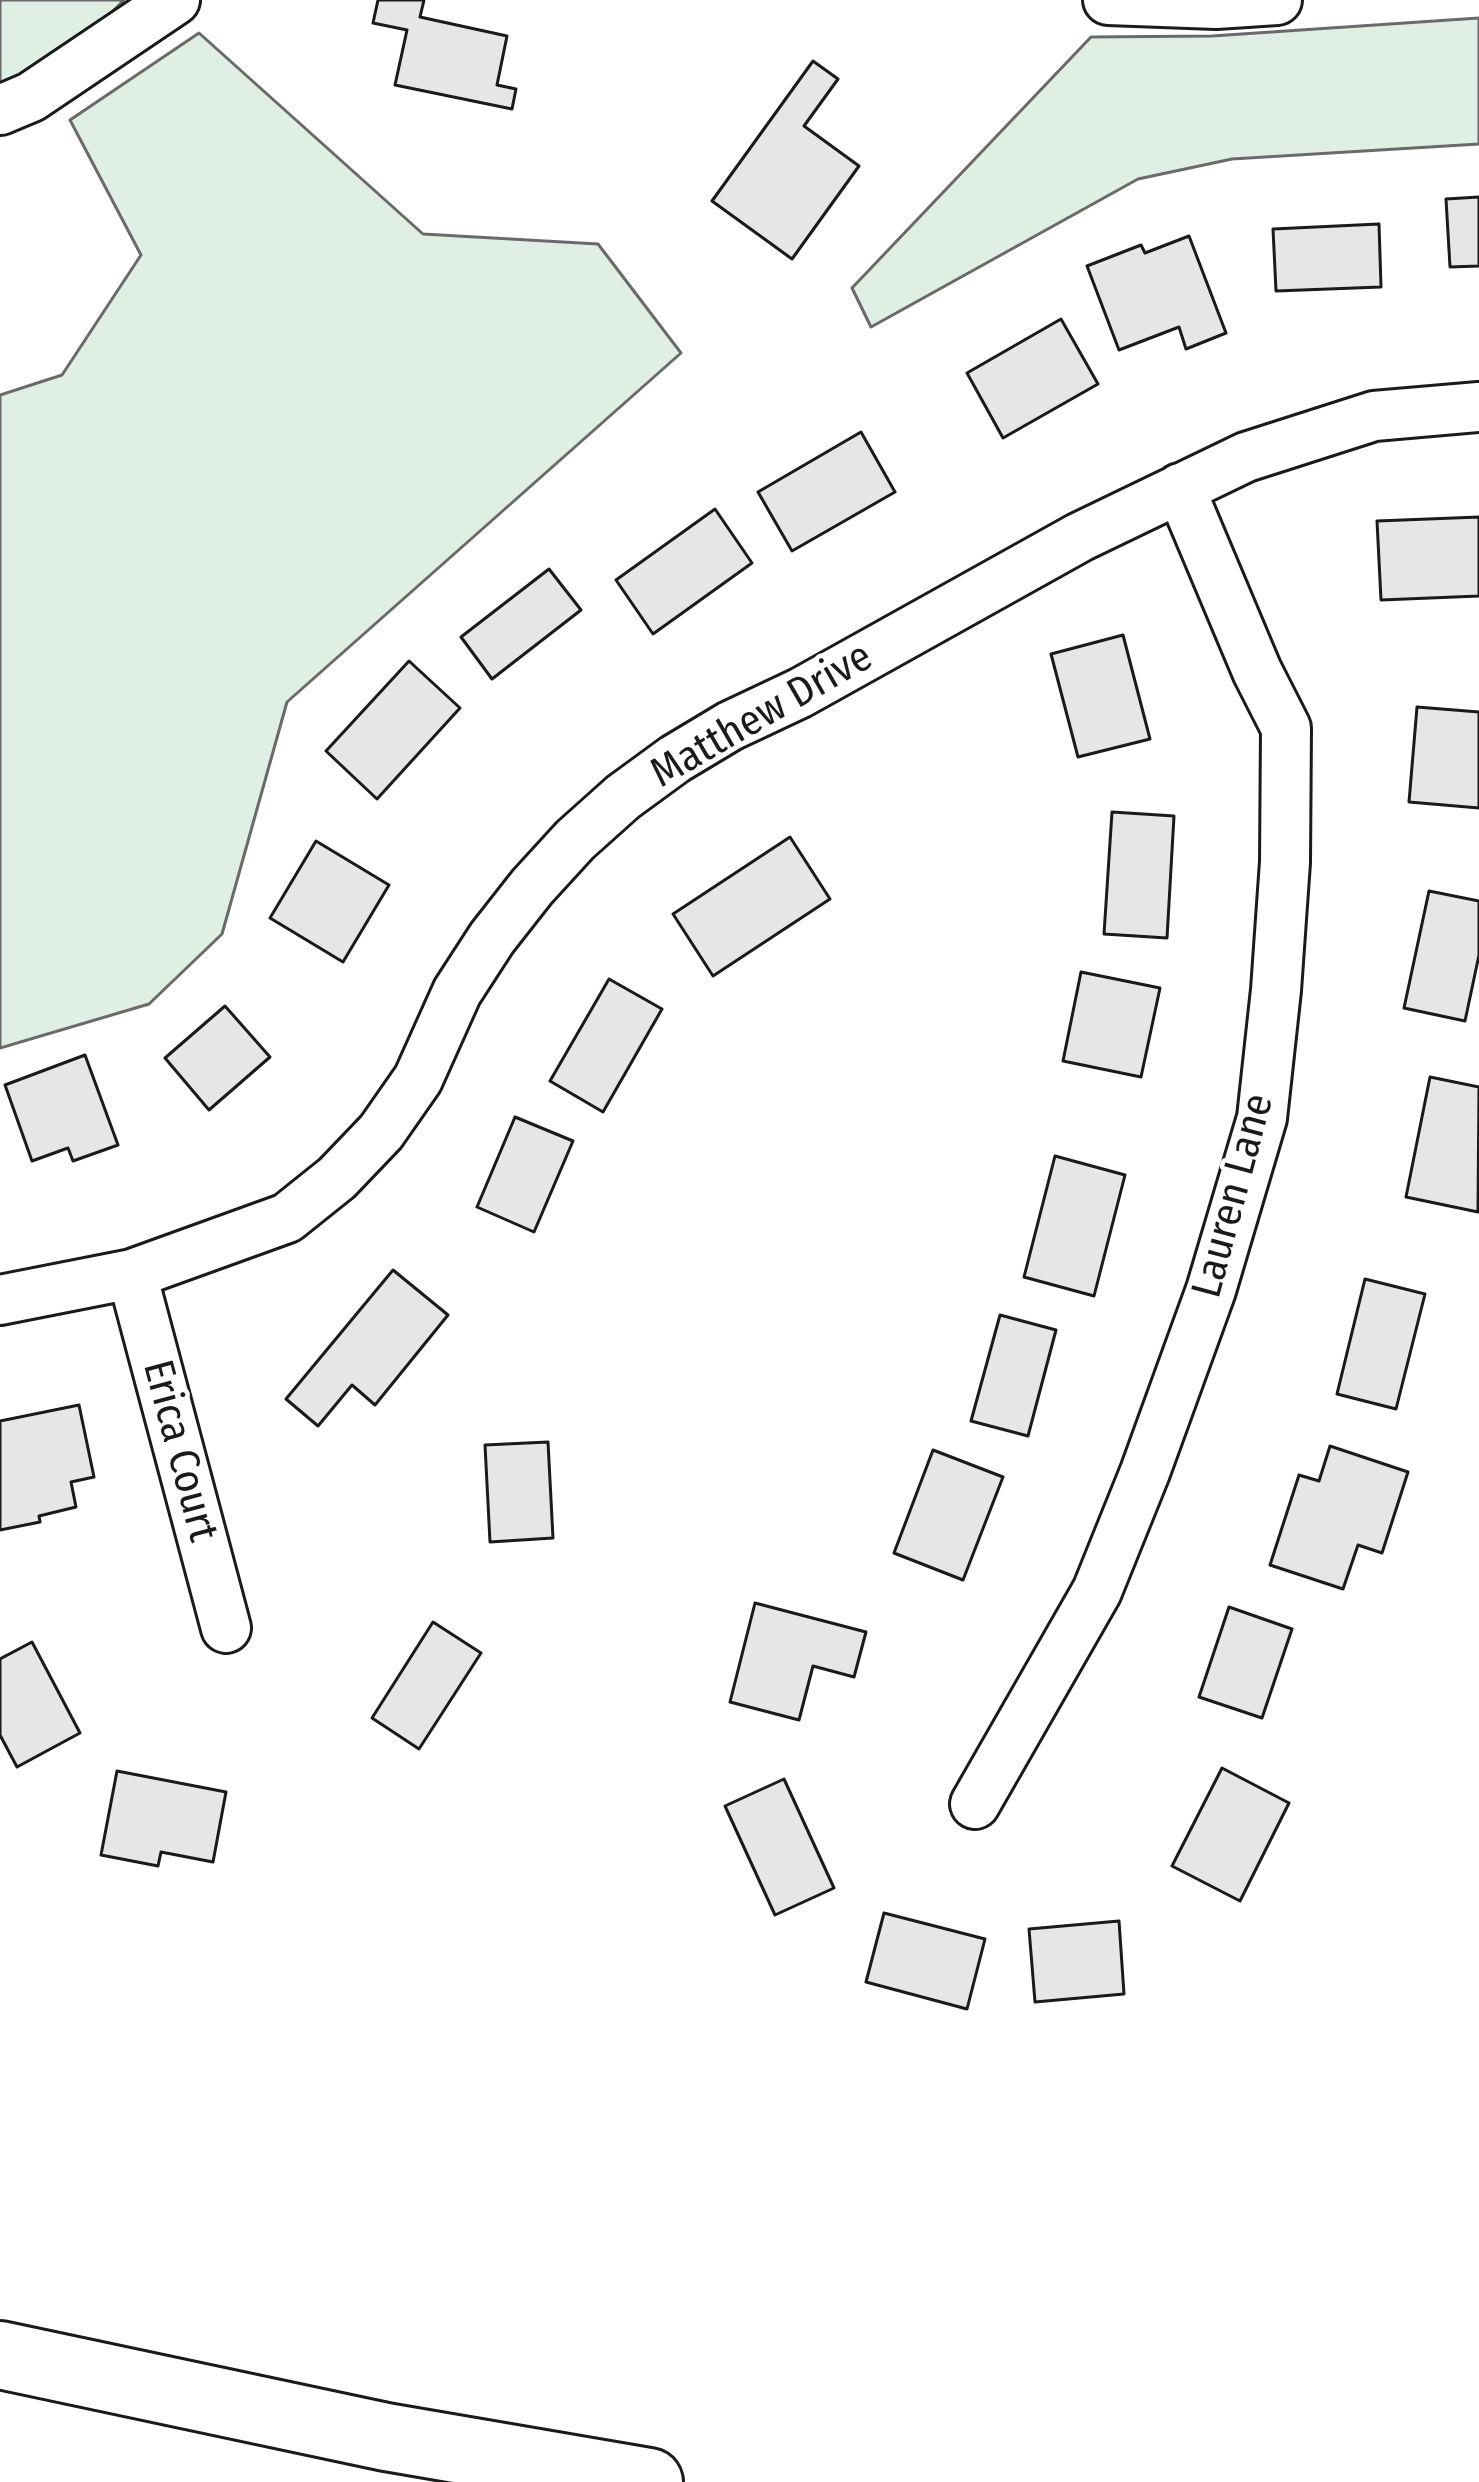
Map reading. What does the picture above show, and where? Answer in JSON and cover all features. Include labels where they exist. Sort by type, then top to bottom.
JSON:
[{"type":"highway","points":[[0,2355],[386,2437],[649,2482]]},
{"type":"street","points":[[0,110],[32,97],[175,0]]},
{"type":"street","points":[[1108,0],[1216,4],[1277,0]]},
{"type":"street","name":"Matthew Drive","points":[[0,1300],[132,1274],[287,1218],[337,1178],[381,1132],[418,1079],[458,992],[532,887],[623,797],[675,759],[1081,537],[1246,457],[1374,416],[1479,407]]},
{"type":"street","name":"Lauren Lane","points":[[975,1804],[1096,1591],[1211,1290],[1262,1118],[1285,862],[1286,728],[1180,488]]},
{"type":"street","name":"Erica Court","points":[[132,1274],[226,1628]]},
{"type":"green space","points":[[0,0],[124,0],[92,32],[0,90]]},
{"type":"green space","points":[[1479,18],[1479,144],[1232,159],[1138,179],[871,327],[852,288],[1091,37],[1212,36]]},
{"type":"green space","points":[[199,33],[423,234],[598,244],[681,353],[287,702],[222,934],[149,1004],[0,1048],[0,395],[62,375],[141,255],[70,120]]},
{"type":"building","points":[[378,0],[424,0],[420,17],[507,36],[497,85],[516,89],[512,109],[395,85],[407,30],[373,23]]},
{"type":"building","points":[[813,61],[838,79],[804,126],[859,166],[792,259],[712,201]]},
{"type":"building","points":[[1479,197],[1479,266],[1450,267],[1446,199]]},
{"type":"building","points":[[1379,224],[1381,287],[1276,291],[1273,229]]},
{"type":"building","points":[[1189,236],[1226,333],[1186,349],[1179,327],[1119,350],[1087,266],[1141,245],[1145,253]]},
{"type":"building","points":[[1061,319],[1098,384],[1003,438],[967,373]]},
{"type":"building","points":[[861,432],[895,492],[792,551],[758,492]]},
{"type":"building","points":[[715,509],[752,563],[653,634],[616,580]]},
{"type":"building","points":[[1479,517],[1479,596],[1381,600],[1377,521]]},
{"type":"building","points":[[549,569],[581,610],[492,679],[461,637]]},
{"type":"building","points":[[1123,635],[1150,739],[1078,757],[1051,654]]},
{"type":"building","points":[[409,661],[460,708],[377,799],[326,751]]},
{"type":"building","points":[[1417,707],[1479,712],[1479,808],[1409,802]]},
{"type":"building","points":[[1112,812],[1174,816],[1167,938],[1104,934]]},
{"type":"building","points":[[790,837],[830,899],[713,976],[673,914]]},
{"type":"building","points":[[316,841],[389,885],[343,962],[270,918]]},
{"type":"building","points":[[1429,891],[1479,901],[1479,955],[1465,1021],[1404,1008]]},
{"type":"building","points":[[1081,972],[1160,988],[1141,1077],[1063,1061]]},
{"type":"building","points":[[609,979],[662,1009],[603,1112],[550,1081]]},
{"type":"building","points":[[225,1006],[270,1057],[209,1110],[165,1058]]},
{"type":"building","points":[[85,1055],[118,1145],[73,1161],[68,1148],[32,1161],[5,1085]]},
{"type":"building","points":[[1430,1077],[1479,1087],[1478,1212],[1406,1197]]},
{"type":"building","points":[[515,1117],[573,1141],[534,1232],[477,1207]]},
{"type":"building","points":[[1055,1156],[1125,1175],[1094,1296],[1024,1277]]},
{"type":"building","points":[[393,1270],[448,1315],[375,1405],[352,1385],[318,1426],[286,1399]]},
{"type":"building","points":[[1365,1279],[1425,1294],[1396,1409],[1337,1394]]},
{"type":"building","points":[[1000,1315],[1056,1330],[1028,1436],[971,1421]]},
{"type":"building","points":[[79,1405],[94,1477],[71,1482],[76,1507],[39,1516],[40,1522],[0,1530],[0,1421]]},
{"type":"building","points":[[548,1442],[553,1538],[490,1542],[485,1445]]},
{"type":"building","points":[[1330,1446],[1408,1472],[1382,1553],[1358,1545],[1343,1589],[1270,1565],[1299,1475],[1319,1481]]},
{"type":"building","points":[[933,1450],[1003,1477],[963,1580],[894,1553]]},
{"type":"building","points":[[755,1603],[866,1632],[854,1677],[813,1666],[799,1720],[730,1702]]},
{"type":"building","points":[[1229,1607],[1292,1629],[1262,1718],[1199,1697]]},
{"type":"building","points":[[433,1622],[481,1653],[419,1749],[372,1718]]},
{"type":"building","points":[[32,1642],[80,1733],[17,1767],[0,1735],[0,1659]]},
{"type":"building","points":[[1222,1768],[1289,1803],[1240,1901],[1172,1866]]},
{"type":"building","points":[[117,1771],[226,1792],[213,1862],[161,1852],[158,1866],[101,1855]]},
{"type":"building","points":[[784,1779],[834,1888],[775,1915],[725,1806]]},
{"type":"building","points":[[884,1913],[985,1939],[967,2009],[866,1982]]},
{"type":"building","points":[[1119,1921],[1124,1994],[1035,2002],[1029,1929]]}]
